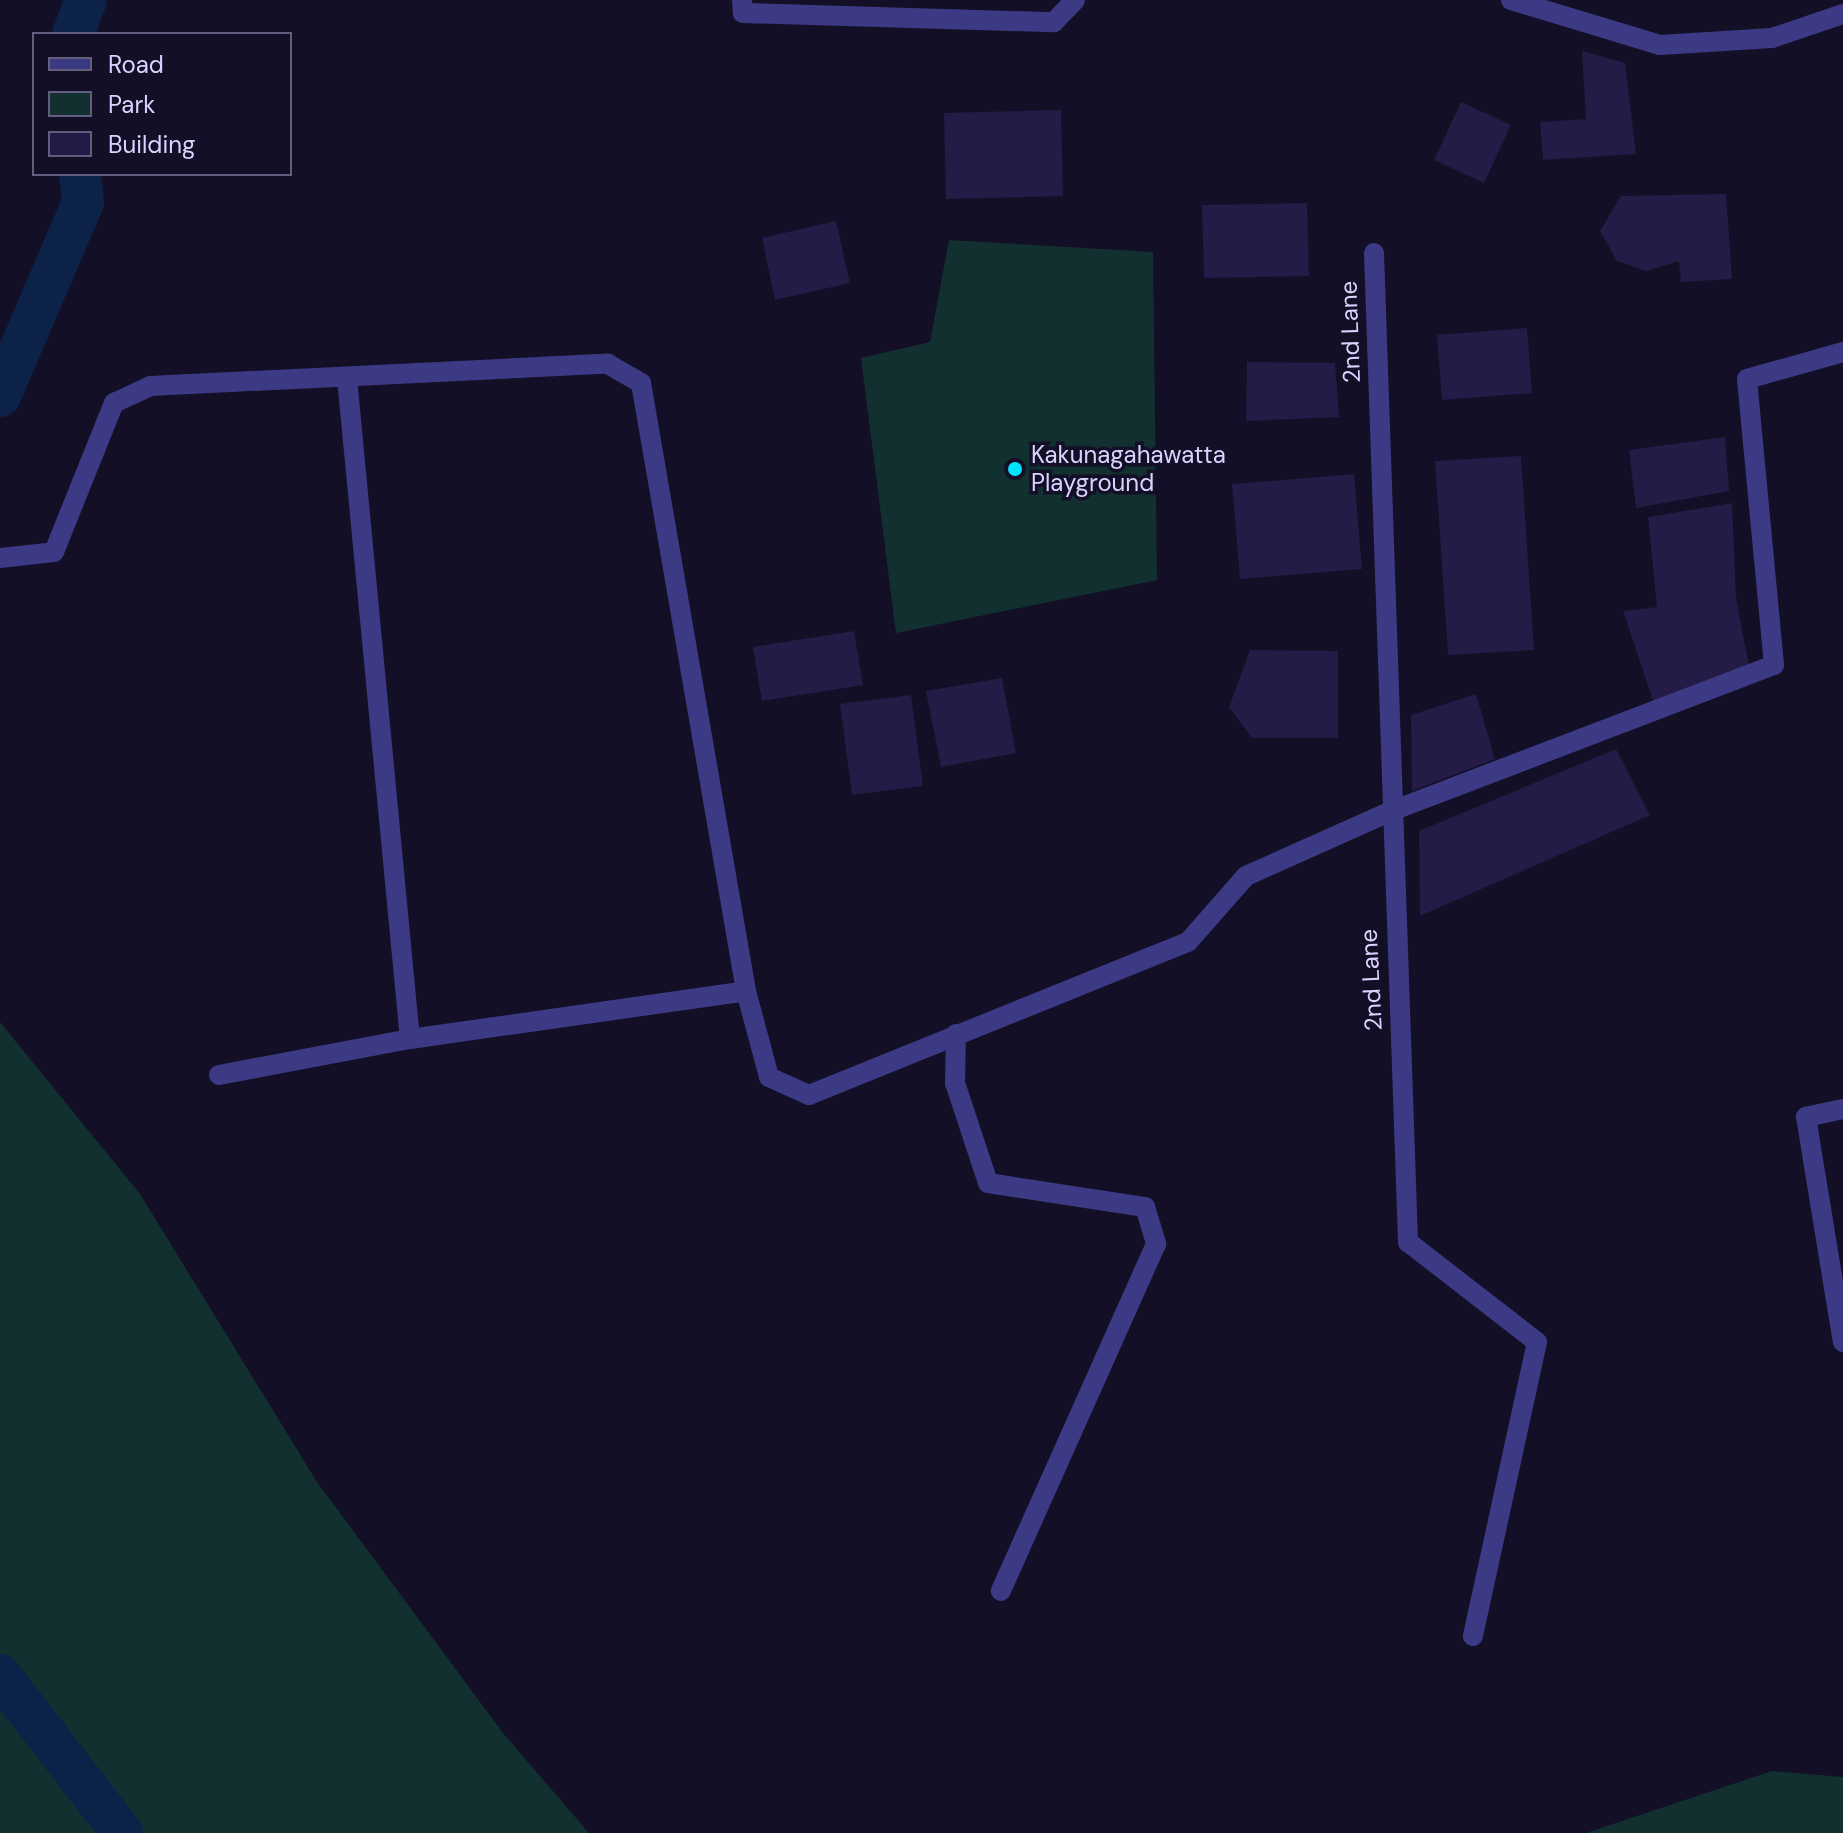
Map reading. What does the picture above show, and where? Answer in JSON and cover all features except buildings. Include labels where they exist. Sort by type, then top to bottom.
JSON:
[{"type":"street","points":[[742,0],[743,13],[1054,22],[1075,0]]},
{"type":"street","points":[[1511,0],[1660,45],[1772,38],[1843,14]]},
{"type":"street","name":"2nd Lane","points":[[1374,253],[1389,812],[1408,1242],[1537,1342],[1473,1636]]},
{"type":"street","points":[[0,558],[54,552],[114,403],[150,386],[608,364],[641,383],[746,991],[769,1077],[809,1095],[1188,942],[1246,876],[1389,812],[1774,665],[1747,379],[1843,352]]},
{"type":"street","points":[[347,378],[410,1039]]},
{"type":"street","points":[[219,1075],[410,1039],[746,991]]},
{"type":"street","points":[[956,1034],[955,1083],[988,1183],[1145,1207],[1156,1244],[1001,1591]]},
{"type":"street","points":[[1843,1109],[1806,1117],[1843,1342]]},
{"type":"green space","name":"Kakunagahawatta Playground","points":[[949,240],[1153,252],[1157,580],[896,633],[861,358],[930,342]]},
{"type":"green space","points":[[0,1022],[140,1194],[317,1482],[503,1733],[589,1833],[0,1833]]},
{"type":"green space","points":[[1772,1771],[1843,1777],[1843,1833],[1586,1833]]},
{"type":"waterway","points":[[74,32],[86,0]]},
{"type":"waterway","points":[[0,396],[83,202],[80,176]]},
{"type":"waterway","points":[[0,1675],[122,1833]]},
{"type":"place","name":"Kakunagahawatta Playground","points":[[1015,469]]}]
